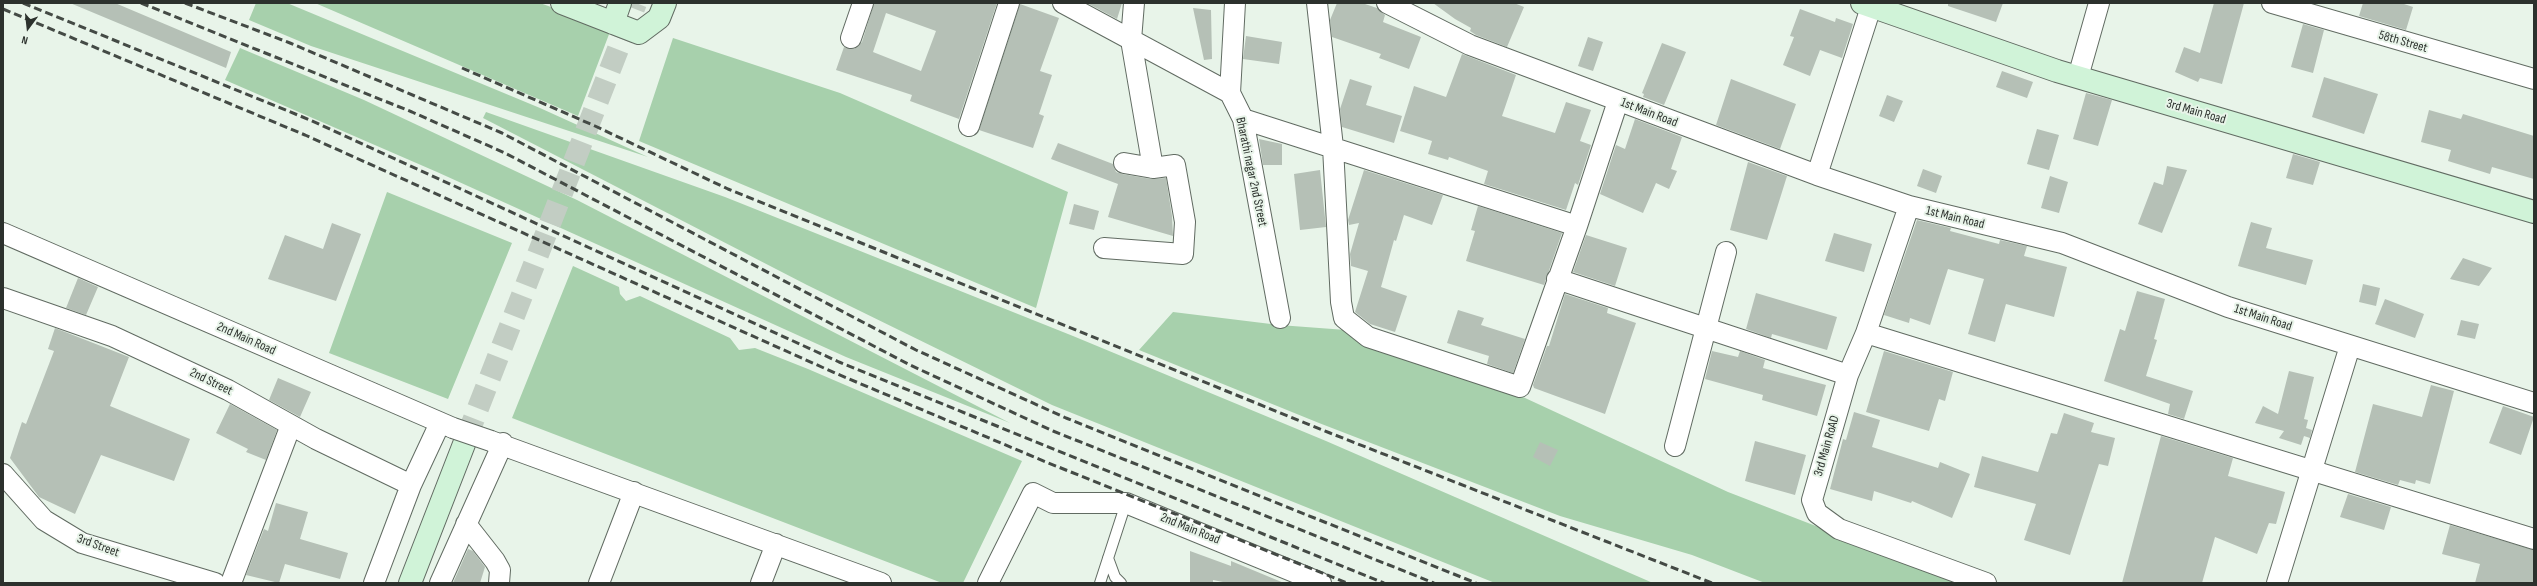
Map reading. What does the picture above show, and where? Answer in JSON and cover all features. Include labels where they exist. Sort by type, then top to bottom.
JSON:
[{"type":"street","points":[[562,3],[639,33],[659,18],[665,3]]},
{"type":"street","points":[[613,23],[620,3]]},
{"type":"street","points":[[851,38],[863,3]]},
{"type":"street","points":[[969,126],[1009,3]]},
{"type":"street","points":[[1063,3],[1230,93]]},
{"type":"street","points":[[1134,3],[1131,40],[1153,168]]},
{"type":"street","name":"Bharathi nagar 2nd Street","points":[[1235,3],[1230,93],[1243,119],[1280,318]]},
{"type":"street","points":[[1317,3],[1333,147],[1340,302],[1344,318],[1368,337],[1520,387],[1577,226],[1618,101]]},
{"type":"street","name":"1st Main Road","points":[[1387,3],[1470,45],[1817,175],[1910,206],[2062,243],[2228,307],[2534,403]]},
{"type":"street","points":[[2078,77],[2099,3]]},
{"type":"street","name":"58th Street","points":[[2272,3],[2534,79]]},
{"type":"street","points":[[1817,175],[1867,5]]},
{"type":"street","name":"3rd Main Road","points":[[1867,5],[2078,77],[2534,212]]},
{"type":"street","points":[[1243,119],[1577,226]]},
{"type":"street","points":[[1104,248],[1183,254],[1185,222],[1175,165],[1153,168],[1124,163]]},
{"type":"street","name":"3rd Main RoAD","points":[[1910,206],[1866,333],[1848,375],[1817,477],[1812,500],[1817,513],[1839,529],[1986,583]]},
{"type":"street","name":"2nd Main Road","points":[[3,233],[453,430],[497,442],[881,583]]},
{"type":"street","points":[[1675,446],[1726,252]]},
{"type":"street","points":[[1557,279],[1705,330],[1848,375]]},
{"type":"street","name":"2nd Street","points":[[3,298],[112,336],[228,390],[291,425],[411,485]]},
{"type":"street","points":[[1866,333],[2312,469],[2534,540]]},
{"type":"street","points":[[2277,583],[2350,346]]},
{"type":"street","points":[[231,583],[291,425]]},
{"type":"street","points":[[374,583],[411,485],[453,430]]},
{"type":"street","points":[[410,583],[453,430]]},
{"type":"street","points":[[440,583],[466,524],[497,442]]},
{"type":"street","name":"3rd Street","points":[[3,474],[44,520],[82,543],[215,583]]},
{"type":"street","points":[[599,583],[634,492]]},
{"type":"street","name":"2nd Main Road","points":[[988,583],[1033,493],[1053,503],[1126,503],[1290,576],[1321,583]]},
{"type":"street","points":[[466,524],[495,561],[500,570],[499,583]]},
{"type":"street","points":[[761,583],[776,544]]},
{"type":"lane","points":[[1100,583],[1126,503]]},
{"type":"lane","points":[[1108,558],[1115,577],[1121,583]]},
{"type":"green space","points":[[256,3],[287,3],[540,108],[648,157],[311,46],[249,20]]},
{"type":"green space","points":[[315,3],[540,3],[611,29],[578,116]]},
{"type":"green space","points":[[673,38],[840,93],[1068,192],[1036,308],[639,141]]},
{"type":"green space","points":[[240,48],[364,100],[577,200],[1010,423],[846,357],[437,172],[225,80]]},
{"type":"green space","points":[[486,112],[725,197],[1073,336],[1326,441],[1653,583],[1495,583],[1052,405],[807,285],[483,118]]},
{"type":"green space","points":[[387,192],[512,243],[448,399],[329,353]]},
{"type":"green space","points":[[573,266],[619,287],[620,294],[626,301],[640,296],[730,338],[739,350],[755,348],[808,369],[1022,461],[963,583],[942,583],[512,418]]},
{"type":"green space","points":[[1173,312],[1279,325],[1346,330],[1510,391],[1728,492],[1963,583],[1765,583],[1692,555],[1560,516],[1319,423],[1139,350]]},
{"type":"building","points":[[70,3],[115,3],[231,52],[226,68]]},
{"type":"building","points":[[874,3],[997,3],[959,119],[910,101],[912,95],[836,70],[844,47],[854,49],[862,42]],"holes":[[[886,13],[936,31],[921,71],[873,52]]]},
{"type":"building","points":[[1087,3],[1122,3],[1117,19]]},
{"type":"building","points":[[1337,3],[1362,3],[1377,8],[1385,15],[1383,22],[1421,37],[1409,69],[1379,58],[1381,54],[1332,37],[1330,20]]},
{"type":"building","points":[[1433,3],[1514,3],[1524,7],[1507,47],[1476,35],[1470,31],[1471,28],[1455,19]]},
{"type":"building","points":[[1948,3],[2003,3],[1996,22],[1948,6]]},
{"type":"building","points":[[2214,3],[2244,3],[2222,84],[2200,78],[2198,82],[2175,72],[2184,47],[2200,53]]},
{"type":"building","points":[[2363,3],[2401,3],[2413,7],[2406,30],[2359,16]]},
{"type":"building","points":[[1020,4],[1059,18],[1040,71],[1052,75],[1039,114],[1044,116],[1033,148],[979,130]]},
{"type":"building","points":[[1193,8],[1211,10],[1212,59],[1204,60]]},
{"type":"building","points":[[1800,9],[1835,22],[1836,18],[1853,24],[1842,58],[1820,50],[1810,76],[1783,65],[1794,37],[1790,36]]},
{"type":"building","points":[[2303,24],[2324,30],[2313,73],[2291,67]]},
{"type":"building","points":[[1246,36],[1282,42],[1279,64],[1243,59]]},
{"type":"building","points":[[1588,37],[1603,42],[1593,71],[1578,66]]},
{"type":"building","points":[[1662,43],[1686,52],[1664,105],[1643,97],[1644,94],[1642,93]]},
{"type":"building","points":[[1462,54],[1516,75],[1502,116],[1555,133],[1566,102],[1591,110],[1580,141],[1591,145],[1578,185],[1575,183],[1566,210],[1484,184],[1488,171],[1449,157],[1448,160],[1428,154],[1432,141],[1400,131],[1414,86],[1446,97]]},
{"type":"building","points":[[2002,71],[2033,82],[2027,98],[1996,87]]},
{"type":"building","points":[[2324,77],[2378,94],[2364,134],[2312,117]]},
{"type":"building","points":[[1350,79],[1372,86],[1366,105],[1402,116],[1394,143],[1342,127],[1340,109]]},
{"type":"building","points":[[1731,79],[1796,104],[1780,149],[1716,125]]},
{"type":"building","points":[[2086,93],[2112,100],[2098,146],[2073,139]]},
{"type":"building","points":[[1887,95],[1903,101],[1894,122],[1879,116]]},
{"type":"building","points":[[2429,110],[2461,119],[2463,114],[2534,136],[2534,179],[2492,167],[2490,174],[2448,161],[2451,150],[2421,142]]},
{"type":"building","points":[[1635,119],[1682,137],[1671,169],[1677,171],[1669,189],[1656,183],[1643,213],[1600,194],[1616,145],[1625,149]]},
{"type":"building","points":[[2037,129],[2059,135],[2049,170],[2027,164]]},
{"type":"building","points":[[1259,139],[1282,144],[1282,165],[1263,165]]},
{"type":"building","points":[[1058,143],[1113,164],[1116,172],[1122,174],[1151,179],[1166,178],[1172,216],[1173,236],[1108,217],[1118,184],[1051,159]]},
{"type":"building","points":[[2293,154],[2320,162],[2313,185],[2286,178]]},
{"type":"building","points":[[1748,162],[1787,176],[1767,240],[1730,230]]},
{"type":"building","points":[[2167,166],[2187,170],[2162,233],[2138,224],[2154,182],[2163,185]]},
{"type":"building","points":[[1923,169],[1942,176],[1936,193],[1917,186]]},
{"type":"building","points":[[1320,170],[1326,227],[1300,230],[1294,174]]},
{"type":"building","points":[[1364,170],[1443,195],[1432,225],[1404,215],[1396,241],[1394,240],[1381,287],[1407,296],[1395,332],[1370,324],[1355,312],[1368,271],[1351,266],[1350,254],[1359,223],[1349,225],[1348,220]]},
{"type":"building","points":[[2050,176],[2068,182],[2059,213],[2041,208]]},
{"type":"building","points":[[1074,204],[1099,211],[1094,230],[1069,224]]},
{"type":"building","points":[[1478,206],[1562,233],[1544,285],[1466,261],[1475,231],[1471,230]]},
{"type":"building","points":[[1917,220],[1951,228],[1950,231],[1999,244],[2000,240],[2027,246],[2024,256],[2067,267],[2054,317],[2006,304],[1995,342],[1968,334],[1984,279],[1948,269],[1930,325],[1910,318],[1909,323],[1884,315]]},
{"type":"building","points":[[2251,222],[2272,228],[2266,248],[2313,260],[2306,285],[2238,266]]},
{"type":"building","points":[[332,223],[361,234],[336,301],[268,279],[285,235],[323,249]]},
{"type":"building","points":[[1834,233],[1872,244],[1864,272],[1825,261]]},
{"type":"building","points":[[1586,235],[1627,248],[1615,286],[1573,272]]},
{"type":"building","points":[[2463,258],[2492,268],[2479,286],[2450,279]]},
{"type":"building","points":[[78,278],[98,287],[86,315],[66,308]]},
{"type":"building","points":[[2363,284],[2380,288],[2376,306],[2359,302]]},
{"type":"building","points":[[2137,291],[2165,299],[2154,339],[2157,340],[2146,376],[2193,391],[2184,419],[2168,414],[2170,404],[2104,381],[2120,329],[2125,331]]},
{"type":"building","points":[[1756,293],[1837,317],[1827,350],[1772,334],[1771,338],[1746,329]]},
{"type":"building","points":[[1565,294],[1608,308],[1607,313],[1636,323],[1605,414],[1534,388],[1533,385],[1547,346],[1549,346]]},
{"type":"building","points":[[2385,299],[2424,314],[2415,338],[2375,324]]},
{"type":"building","points":[[1458,310],[1484,318],[1481,325],[1525,339],[1513,373],[1487,364],[1489,356],[1447,343]]},
{"type":"building","points":[[2461,320],[2479,324],[2475,339],[2457,335]]},
{"type":"building","points":[[55,328],[129,357],[110,406],[190,439],[174,481],[101,455],[75,514],[39,497],[10,458],[22,422],[26,424],[54,351],[48,349]]},
{"type":"building","points":[[1712,351],[1738,357],[1740,351],[1765,360],[1763,368],[1826,385],[1817,416],[1762,400],[1763,395],[1705,379]]},
{"type":"building","points":[[1884,351],[1953,372],[1945,401],[1939,399],[1929,431],[1866,412]]},
{"type":"building","points":[[2289,371],[2314,377],[2304,419],[2308,420],[2306,428],[2312,430],[2310,438],[2304,436],[2301,445],[2279,438],[2284,431],[2255,423],[2263,406],[2278,414]]},
{"type":"building","points":[[278,378],[311,392],[300,417],[269,400]]},
{"type":"building","points":[[2431,385],[2454,391],[2430,484],[2416,480],[2415,484],[2400,480],[2398,485],[2355,472],[2373,404],[2422,417]]},
{"type":"building","points":[[230,404],[277,430],[266,460],[246,452],[248,449],[216,433]]},
{"type":"building","points":[[2503,406],[2534,417],[2521,455],[2489,443]]},
{"type":"building","points":[[1854,412],[1880,420],[1872,447],[1938,468],[1940,462],[1970,474],[1952,518],[1912,501],[1911,503],[1874,491],[1872,501],[1830,489],[1843,439],[1846,440]]},
{"type":"building","points":[[2064,413],[2094,423],[2091,432],[2115,438],[2108,466],[2099,464],[2070,555],[2024,540],[2036,504],[1974,487],[1982,456],[2038,472],[2051,433],[2057,434]]},
{"type":"building","points":[[2161,436],[2233,458],[2228,476],[2285,492],[2276,524],[2269,523],[2257,554],[2215,537],[2202,583],[2122,583]]},
{"type":"building","points":[[1755,441],[1806,455],[1795,495],[1745,481]]},
{"type":"building","points":[[1540,442],[1558,450],[1550,466],[1533,457]]},
{"type":"building","points":[[2348,494],[2391,507],[2384,530],[2340,517]]},
{"type":"building","points":[[276,503],[308,512],[300,539],[348,553],[340,579],[285,564],[279,583],[246,575],[264,529],[268,531]]},
{"type":"building","points":[[2450,525],[2534,550],[2534,583],[2475,583],[2480,564],[2442,554]]},
{"type":"building","points":[[468,549],[473,551],[485,567],[480,583],[453,583]]},
{"type":"building","points":[[1190,551],[1231,566],[1231,561],[1284,583],[1228,583],[1213,580],[1213,583],[1190,583]]},
{"type":"tunnel","points":[[466,439],[636,3]]},
{"type":"railway","points":[[23,3],[310,120],[839,362],[1384,583]]},
{"type":"railway","points":[[141,3],[412,112],[505,153],[910,365],[1053,431],[1434,583]]},
{"type":"railway","points":[[185,3],[290,43],[502,133],[916,350],[1066,418],[1476,583]]},
{"type":"railway","points":[[3,9],[305,135],[835,373],[1046,462],[1347,583]]},
{"type":"railway","points":[[462,68],[595,126],[728,189],[1330,433],[1712,583]]}]
